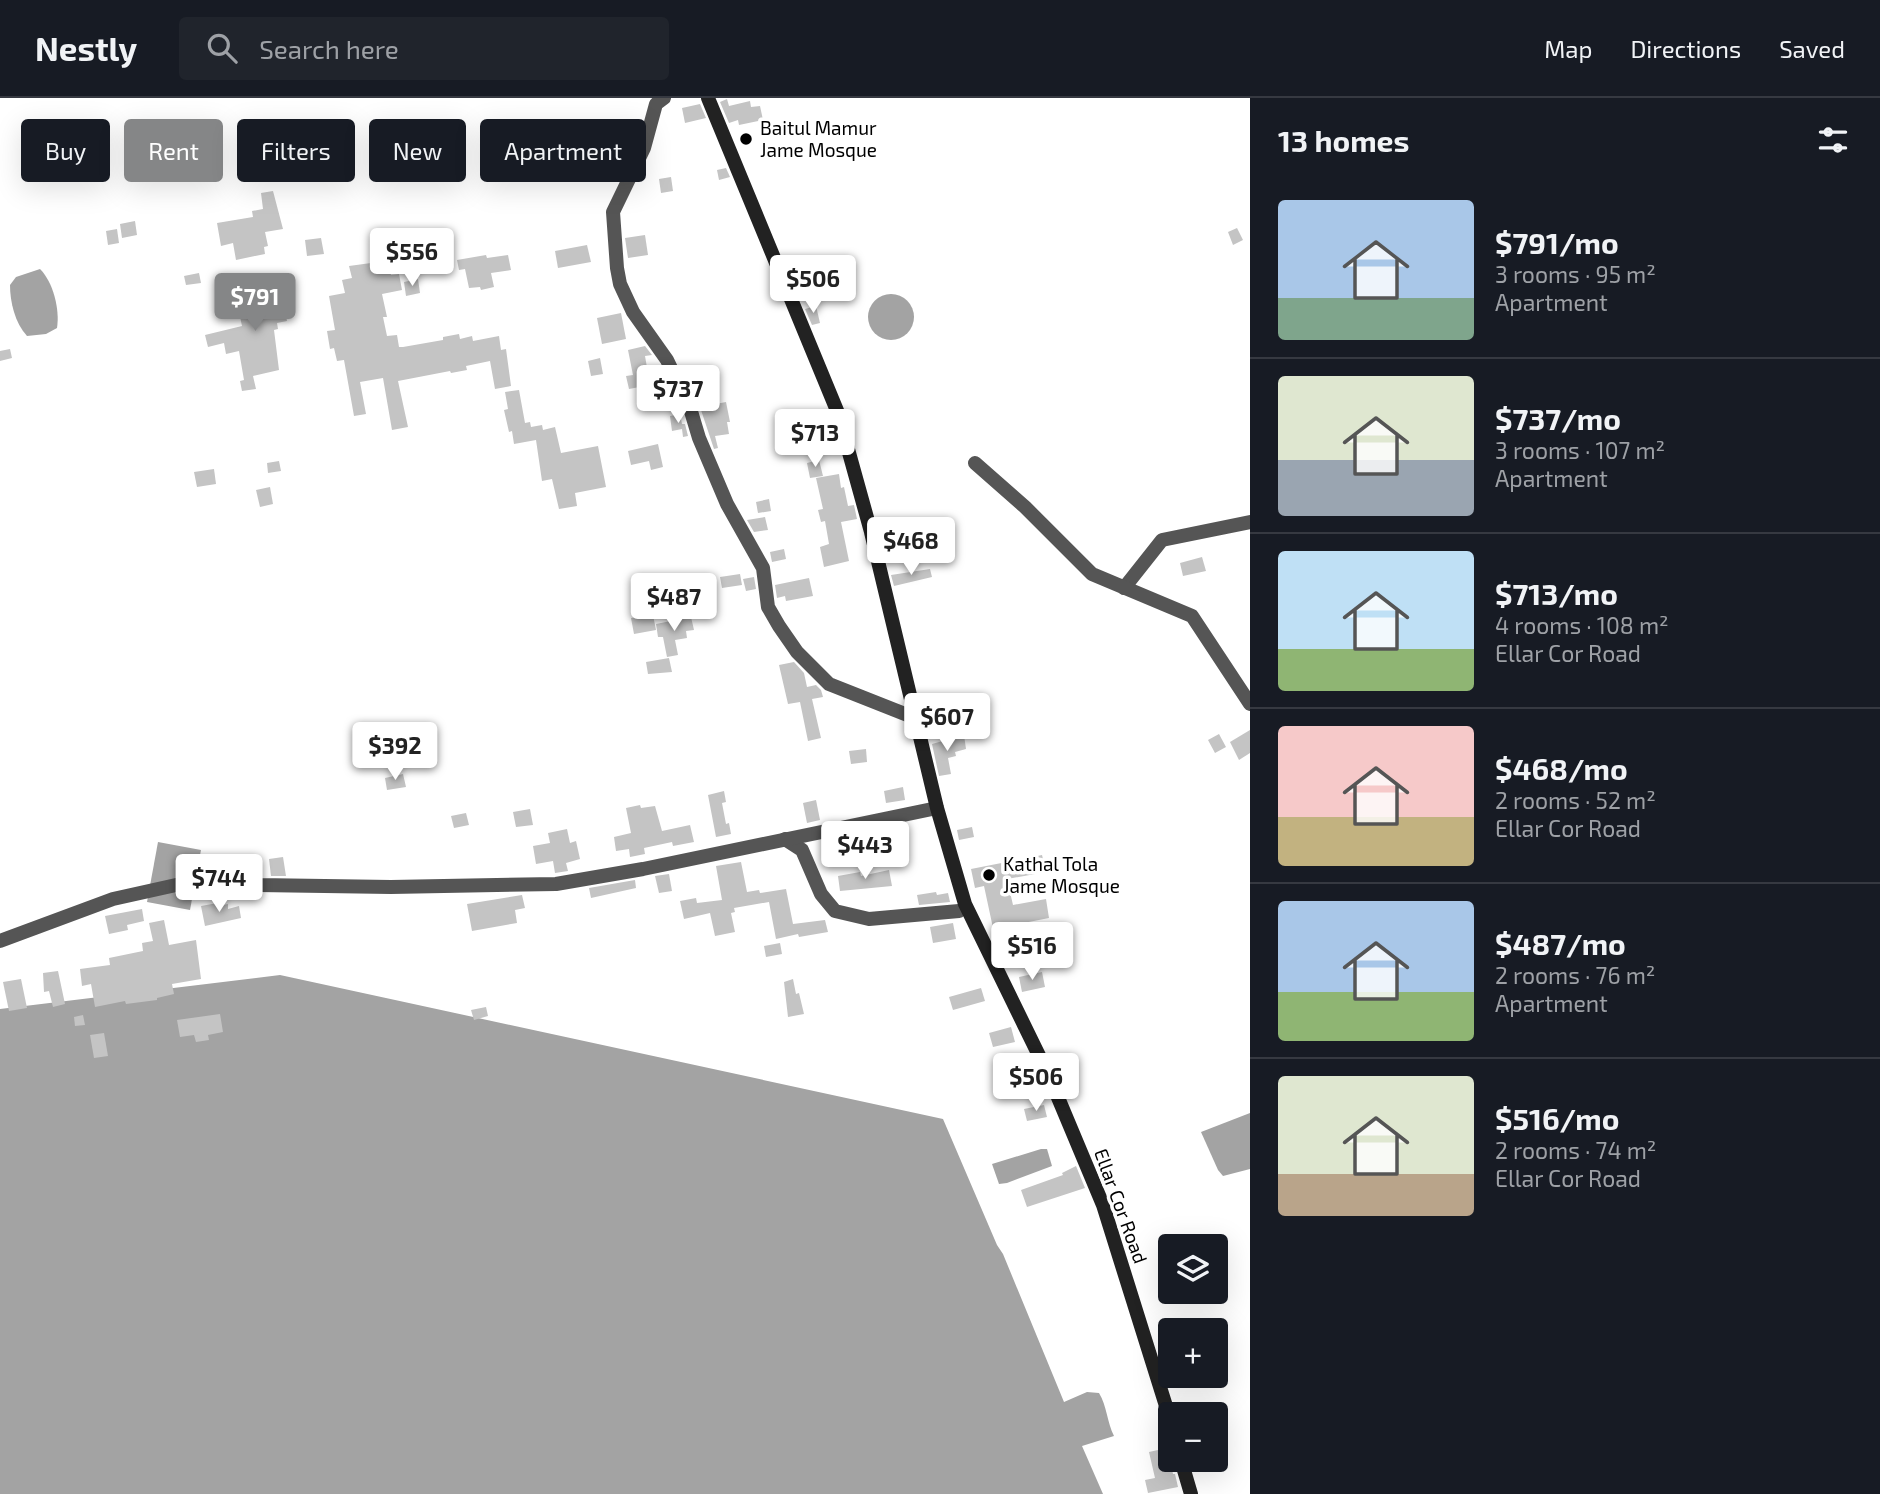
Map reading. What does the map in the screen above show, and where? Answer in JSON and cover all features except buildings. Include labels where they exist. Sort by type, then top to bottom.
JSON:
[{"type":"main road","name":"Ellar Cor Road","points":[[708,98],[838,413],[871,531],[937,808],[965,904],[1049,1076],[1103,1205],[1165,1402]]},
{"type":"main road","points":[[1185,1472],[1191,1494]]},
{"type":"street","points":[[660,101],[644,148],[613,212],[620,284],[633,312],[667,360],[690,408],[699,438],[727,504],[763,568],[768,607],[779,626],[797,652],[829,684],[915,718]]},
{"type":"street","points":[[975,463],[1025,507],[1092,574],[1192,616],[1250,704]]},
{"type":"street","points":[[1124,587],[1162,540],[1250,522]]},
{"type":"street","points":[[0,941],[113,899],[176,885],[213,881],[258,885],[391,887],[556,884],[643,869],[937,808]]},
{"type":"street","points":[[785,839],[802,850],[821,894],[835,911],[869,919],[959,911]]},
{"type":"shaded area","points":[[40,269],[55,296],[57,328],[46,334],[27,336],[14,312],[10,285],[16,277]]},
{"type":"shaded area","points":[[891,294],[900,295],[907,301],[913,308],[913,326],[907,333],[900,339],[891,340],[882,339],[875,333],[869,326],[868,317],[869,308],[875,301],[882,295]]},
{"type":"shaded area","points":[[158,842],[201,850],[190,910],[147,902]]},
{"type":"shaded area","points":[[280,975],[943,1119],[1064,1402],[1087,1392],[1099,1393],[1102,1398],[1114,1436],[1082,1446],[1103,1494],[0,1494],[0,1009]]},
{"type":"shaded area","points":[[1250,1113],[1250,1169],[1223,1176],[1201,1132]]},
{"type":"shaded area","points":[[1047,1149],[1052,1166],[999,1184],[992,1164]]},
{"type":"place","name":"Baitul Mamur Jame Mosque","points":[[746,139]]},
{"type":"place","name":"Kathal Tola Jame Mosque","points":[[989,875]]}]
